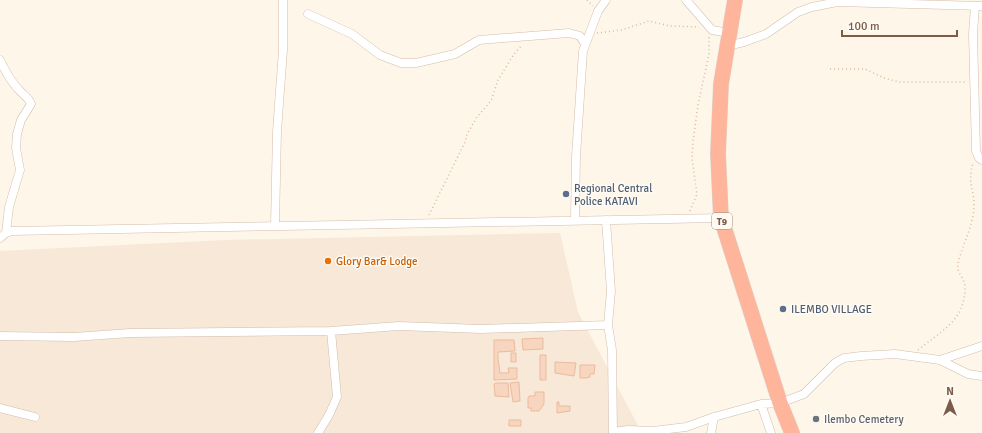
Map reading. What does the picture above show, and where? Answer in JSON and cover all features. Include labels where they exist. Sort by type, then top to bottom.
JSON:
[{"type":"highway","name":"T9","points":[[735,0],[721,84],[718,154],[721,218],[780,403],[792,433]]},
{"type":"street","points":[[275,225],[277,131],[284,50],[283,0]]},
{"type":"street","points":[[575,220],[576,156],[583,51],[598,11],[606,0]]},
{"type":"street","points":[[686,0],[707,27],[728,40],[744,42],[766,34],[798,12],[812,7],[837,2],[950,3],[979,6],[973,34],[978,54],[975,82],[976,151],[979,158],[982,160]]},
{"type":"street","points":[[308,14],[352,34],[380,55],[401,63],[416,63],[455,54],[479,40],[575,34],[580,36],[585,44]]},
{"type":"street","points":[[0,60],[5,70],[31,104],[21,120],[17,134],[16,148],[20,170],[9,207],[3,236]]},
{"type":"street","points":[[3,236],[12,231],[721,218]]},
{"type":"street","points":[[606,220],[610,291],[608,325],[612,350],[613,433],[628,430],[686,428],[714,417],[761,404],[780,403],[804,394],[835,363],[844,358],[884,354],[910,356],[940,360],[968,374],[982,376]]},
{"type":"street","points":[[0,336],[74,337],[173,332],[331,331],[399,326],[481,329],[608,325]]},
{"type":"street","points":[[318,433],[330,415],[337,397],[331,331]]},
{"type":"street","points":[[940,360],[982,346]]},
{"type":"street","points":[[761,404],[771,433]]},
{"type":"street","points":[[0,408],[35,417]]},
{"type":"street","points":[[711,433],[714,417]]},
{"type":"path","points":[[589,34],[622,30],[648,21],[670,26],[707,27],[710,44],[698,105],[693,141],[692,158],[697,194],[689,219]]},
{"type":"path","points":[[425,224],[465,142],[467,134],[477,117],[491,101],[498,80],[514,54],[529,37]]},
{"type":"path","points":[[830,69],[866,70],[884,78],[899,82],[975,82]]},
{"type":"path","points":[[910,356],[955,321],[960,311],[965,284],[957,266],[973,213],[974,204],[970,180],[976,151]]},
{"type":"shaded area","points":[[560,233],[578,312],[642,433],[0,433],[0,251],[226,240]]},
{"type":"building","points":[[543,338],[543,349],[523,350],[522,339]]},
{"type":"building","points":[[494,340],[514,340],[515,351],[498,352],[498,359],[500,373],[509,373],[508,368],[517,368],[517,379],[494,380]]},
{"type":"building","points":[[511,353],[516,353],[516,362],[511,362]]},
{"type":"building","points":[[540,355],[546,355],[546,380],[540,380]]},
{"type":"building","points":[[555,362],[576,363],[574,376],[555,373]]},
{"type":"building","points":[[580,365],[595,365],[594,374],[590,374],[590,377],[580,378]]},
{"type":"building","points":[[519,382],[520,401],[513,402],[510,383]]},
{"type":"building","points":[[508,383],[509,397],[495,396],[494,384]]},
{"type":"building","points":[[535,392],[544,392],[544,404],[539,411],[531,411],[531,408],[528,408],[528,398],[529,396],[535,396]]},
{"type":"building","points":[[557,402],[559,402],[559,406],[570,406],[570,411],[557,413]]},
{"type":"building","points":[[509,420],[521,420],[521,426],[509,426]]},
{"type":"place","name":"Regional Central Police KATAVI","points":[[566,194]]},
{"type":"place","name":"Glory Bar& Lodge","points":[[328,261]]},
{"type":"place","name":"ILEMBO VILLAGE","points":[[783,309]]},
{"type":"place","name":"Ilembo Cemetery","points":[[816,419]]}]
